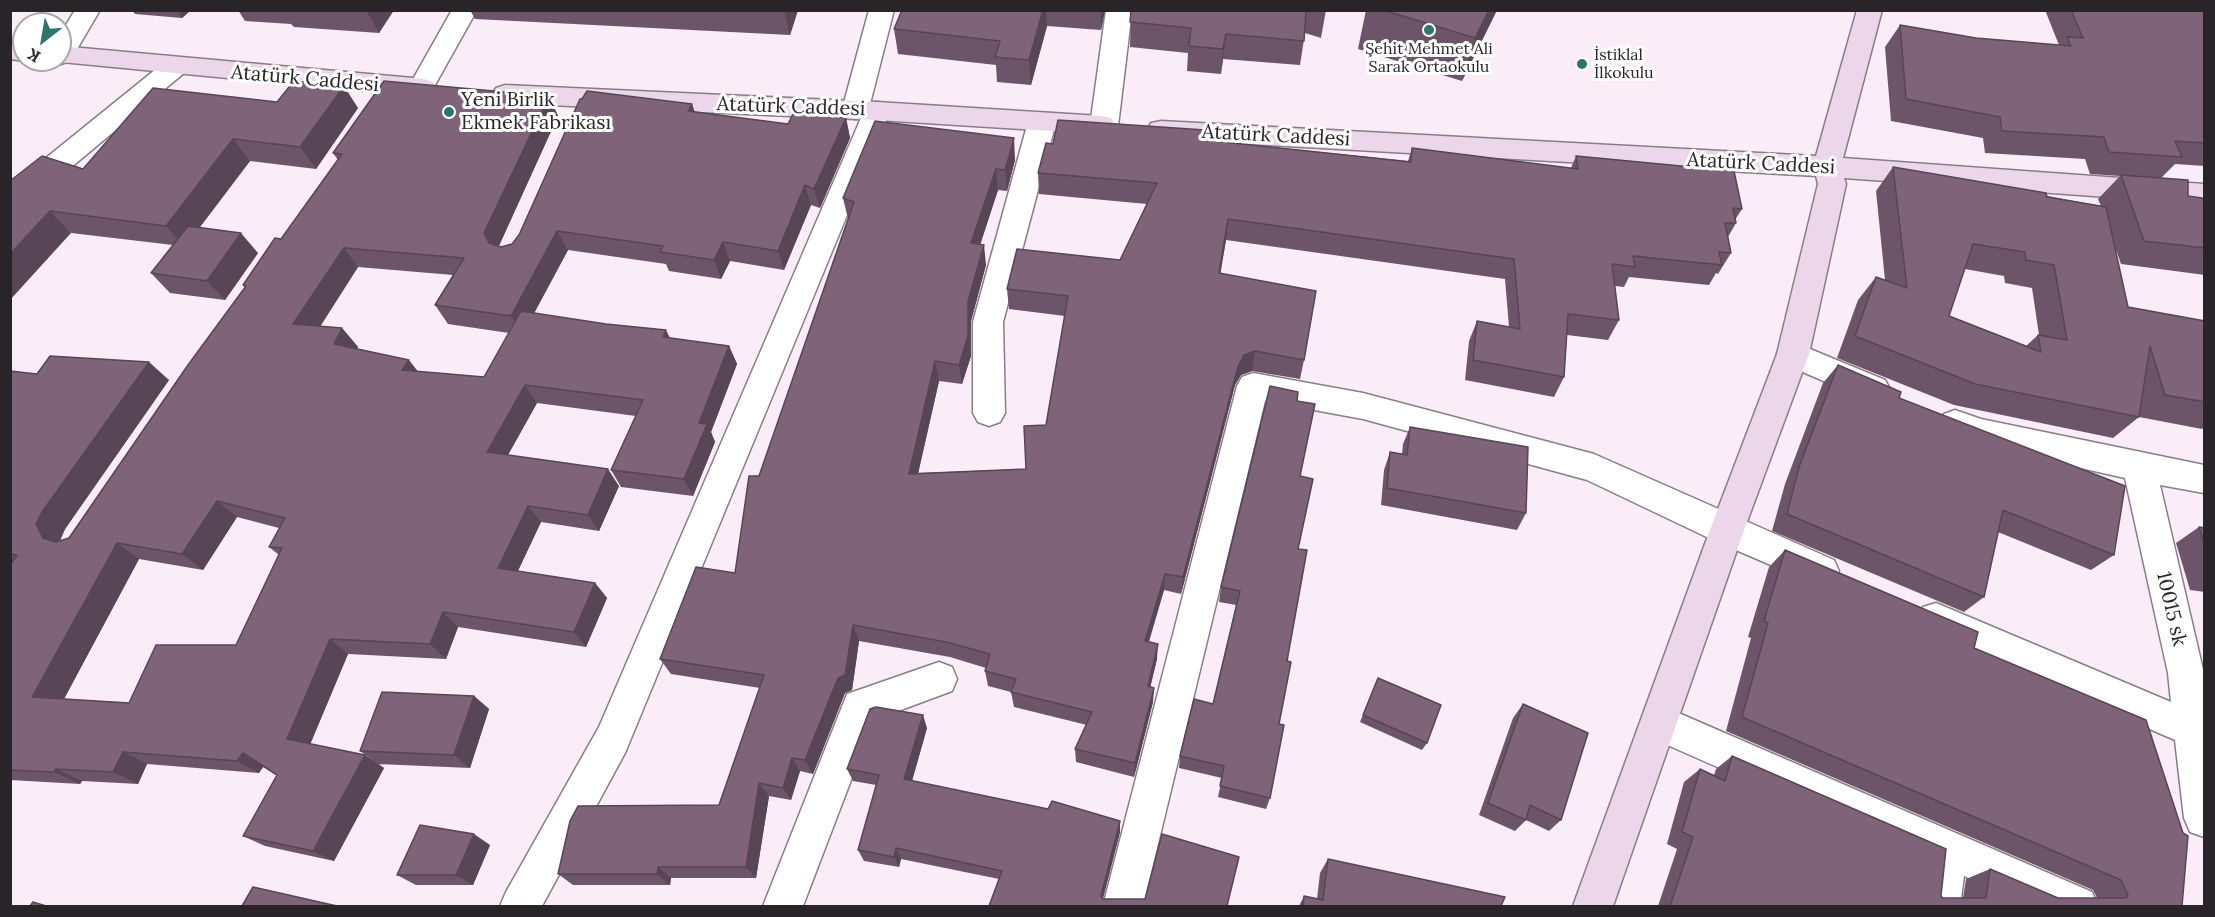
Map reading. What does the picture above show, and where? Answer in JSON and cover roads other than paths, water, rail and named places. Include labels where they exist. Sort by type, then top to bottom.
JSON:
[{"type":"main road","points":[[1593,906],[1727,530],[1793,354],[1832,184],[1827,167],[1870,10]]},
{"type":"main road","name":"Atatürk Caddesi","points":[[72,56],[175,67],[382,97],[421,88],[449,90]]},
{"type":"main road","name":"Atatürk Caddesi","points":[[482,92],[578,109],[866,111],[1827,167],[2205,194]]},
{"type":"street","points":[[72,37],[88,10]]},
{"type":"street","points":[[421,88],[465,10]]},
{"type":"street","points":[[520,906],[612,740],[866,111],[882,10]]},
{"type":"street","points":[[1119,10],[1121,127]]},
{"type":"street","points":[[10,203],[175,67]]},
{"type":"street","points":[[989,413],[988,322],[1042,122]]},
{"type":"street","points":[[1793,354],[1977,432],[2139,467],[2205,478]]},
{"type":"street","points":[[1123,906],[1253,386],[1363,406],[1594,468],[1727,530],[1857,585]]},
{"type":"street","name":"10015 sk","points":[[2139,467],[2186,673],[2205,818]]},
{"type":"street","points":[[1911,608],[2192,729]]},
{"type":"street","points":[[783,906],[860,707],[939,679]]},
{"type":"street","points":[[1660,723],[2078,906]]},
{"type":"street","points":[[1940,906],[1947,849]]},
{"type":"place","name":"Şehit Mehmet Ali Sarak Ortaokulu","points":[[1429,30]]},
{"type":"place","name":"İstiklal İlkokulu","points":[[1582,64]]},
{"type":"place","name":"Yeni Birlik Ekmek Fabrikası","points":[[449,112]]}]
